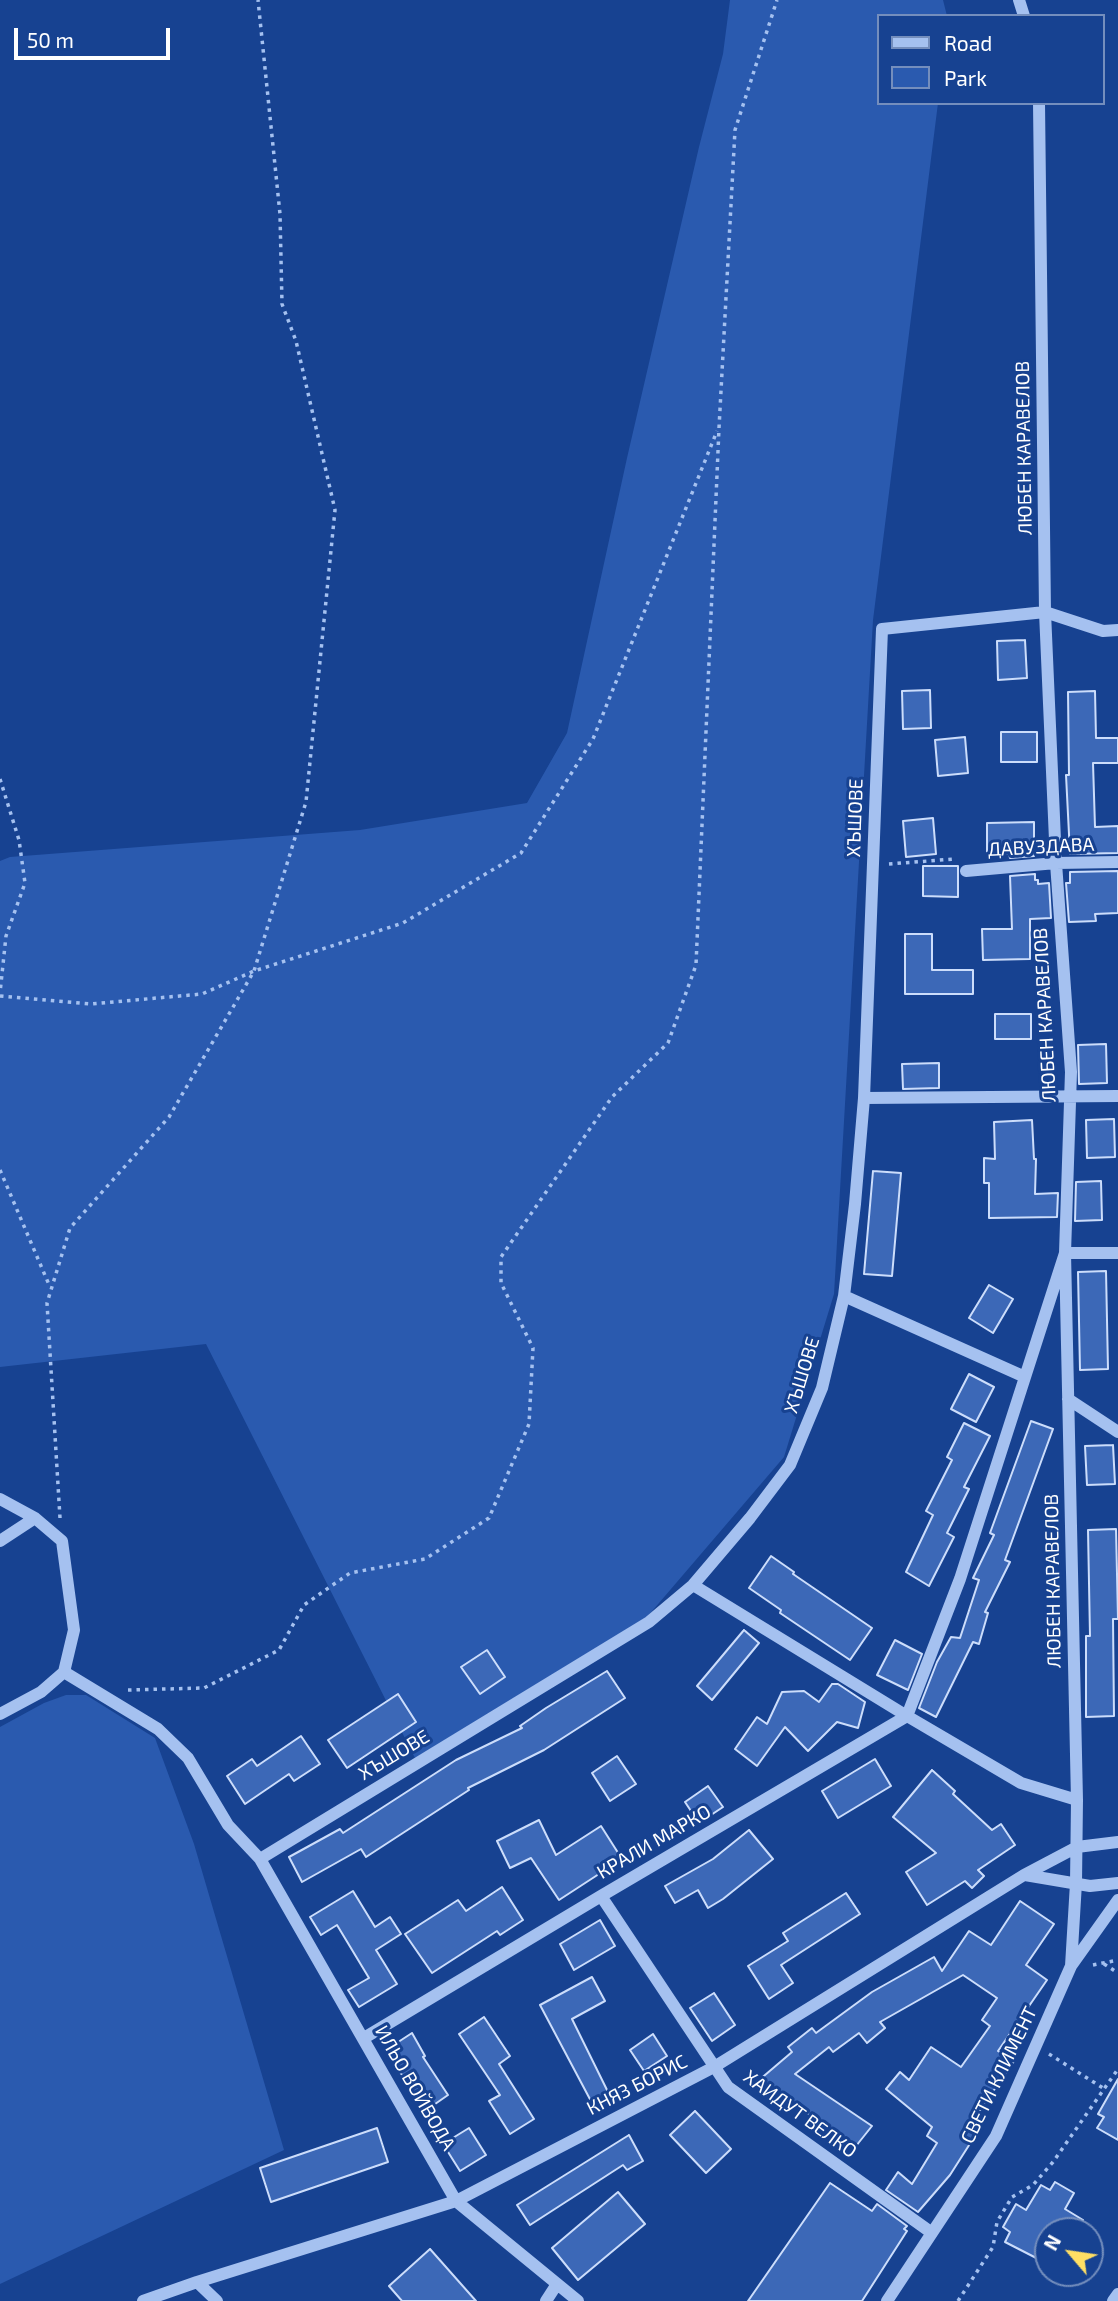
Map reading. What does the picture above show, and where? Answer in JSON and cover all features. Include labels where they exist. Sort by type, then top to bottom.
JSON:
[{"type":"street","name":"ЛЮБЕН КАРАВЕЛОВ","points":[[1039,105],[1045,612],[1056,863],[1071,1072],[1065,1253],[1077,1800],[1071,1966]]},
{"type":"street","name":"ХЪШОВЕ","points":[[260,1859],[649,1622],[693,1584],[750,1518],[790,1465],[822,1388],[844,1296],[864,1098],[882,629],[1045,612]]},
{"type":"street","points":[[1045,612],[1103,631],[1118,630]]},
{"type":"street","name":"ДАВУЗДАВА","points":[[966,871],[1056,863],[1118,862]]},
{"type":"street","points":[[864,1098],[1118,1096]]},
{"type":"street","points":[[907,1716],[960,1579],[1065,1253],[1118,1253]]},
{"type":"street","points":[[844,1296],[1025,1377]]},
{"type":"street","points":[[1068,1399],[1118,1432]]},
{"type":"street","points":[[0,1499],[35,1518],[62,1541],[74,1630],[64,1672],[41,1692],[0,1714]]},
{"type":"street","points":[[0,1541],[35,1518]]},
{"type":"street","points":[[693,1584],[1021,1783],[1077,1800]]},
{"type":"street","name":"ИЛЬО ВОЙВОДА","points":[[64,1672],[158,1729],[188,1758],[228,1825],[260,1859],[456,2201],[578,2301]]},
{"type":"street","name":"КРАЛИ МАРКО","points":[[364,2038],[907,1716]]},
{"type":"street","name":"КНЯЗ БОРИС","points":[[143,2301],[456,2201],[715,2067],[1024,1875],[1077,1847],[1118,1842]]},
{"type":"street","points":[[1024,1875],[1090,1885],[1118,1883]]},
{"type":"street","name":"ХАИДУТ ВЕЛКО","points":[[601,1896],[728,2087],[932,2232]]},
{"type":"street","points":[[1071,1966],[1118,1900]]},
{"type":"street","name":"СВЕТИ КЛИМЕНТ","points":[[887,2301],[996,2136],[1071,1966]]},
{"type":"street","points":[[197,2282],[217,2301]]},
{"type":"street","points":[[546,2301],[557,2284]]},
{"type":"street","points":[[1113,2301],[1118,2294]]},
{"type":"path","points":[[62,1541],[47,1303],[70,1228],[169,1117],[254,971],[306,802],[335,510],[296,341],[282,304],[280,214],[258,0]]},
{"type":"path","points":[[95,1691],[204,1688],[279,1650],[304,1605],[350,1573],[425,1559],[489,1518],[529,1424],[533,1348],[501,1283],[501,1257],[612,1097],[668,1043],[696,965],[719,428],[735,131],[777,0]]},
{"type":"path","points":[[0,779],[19,840],[24,884],[6,936],[0,994],[90,1004],[202,994],[254,971],[403,923],[521,853],[593,740],[719,428]]},
{"type":"path","points":[[873,866],[964,858],[966,871]]},
{"type":"path","points":[[0,1170],[51,1289]]},
{"type":"path","points":[[1104,1964],[1118,1973]]},
{"type":"path","points":[[1036,2046],[1103,2088]]},
{"type":"path","points":[[958,2301],[993,2246],[996,2222],[1012,2197],[1032,2185],[1053,2162],[1118,2069]]},
{"type":"green space","points":[[730,0],[943,0],[946,14],[876,14],[876,105],[938,105],[873,620],[834,1294],[784,1457],[647,1617],[415,1758],[206,1344],[0,1367],[0,861],[10,857],[360,830],[527,803],[567,733],[627,458],[723,54]]},
{"type":"green space","points":[[66,1695],[86,1695],[155,1738],[194,1844],[284,2150],[0,2284],[0,1727],[44,1703]]},
{"type":"building","points":[[1025,640],[1027,678],[998,680],[997,641]]},
{"type":"building","points":[[930,690],[931,728],[903,729],[902,691]]},
{"type":"building","points":[[1095,691],[1096,738],[1118,738],[1118,763],[1093,763],[1095,827],[1118,826],[1118,853],[1070,854],[1066,775],[1069,775],[1068,692]]},
{"type":"building","points":[[1001,732],[1037,732],[1037,762],[1001,762]]},
{"type":"building","points":[[965,737],[968,773],[938,776],[935,740]]},
{"type":"building","points":[[933,818],[936,854],[906,857],[903,821]]},
{"type":"building","points":[[1034,822],[1034,856],[1010,858],[1009,853],[987,854],[987,823]]},
{"type":"building","points":[[923,866],[958,866],[958,897],[923,896]]},
{"type":"building","points":[[1118,871],[1118,913],[1095,914],[1096,921],[1069,922],[1066,883],[1070,883],[1070,872]]},
{"type":"building","points":[[1035,874],[1038,884],[1049,883],[1051,918],[1030,919],[1030,959],[983,960],[982,929],[1012,929],[1010,876]]},
{"type":"building","points":[[905,934],[932,934],[932,970],[973,970],[973,994],[905,994]]},
{"type":"building","points":[[995,1014],[1031,1014],[1031,1039],[995,1039]]},
{"type":"building","points":[[1106,1044],[1107,1083],[1079,1084],[1078,1045]]},
{"type":"building","points":[[939,1063],[939,1088],[903,1089],[902,1064]]},
{"type":"building","points":[[1114,1119],[1115,1157],[1087,1158],[1086,1120]]},
{"type":"building","points":[[1032,1120],[1036,1159],[1035,1194],[1058,1193],[1057,1217],[989,1218],[989,1183],[984,1183],[984,1158],[995,1159],[994,1122]]},
{"type":"building","points":[[873,1171],[901,1173],[892,1276],[864,1274]]},
{"type":"building","points":[[1101,1181],[1102,1220],[1075,1221],[1076,1182]]},
{"type":"building","points":[[1106,1271],[1108,1369],[1080,1370],[1078,1272]]},
{"type":"building","points":[[989,1285],[1013,1299],[993,1333],[969,1318]]},
{"type":"building","points":[[969,1374],[994,1387],[976,1422],[951,1409]]},
{"type":"building","points":[[1031,1421],[1053,1429],[1005,1560],[1010,1562],[985,1612],[988,1613],[979,1644],[973,1642],[936,1717],[919,1708],[937,1662],[951,1637],[960,1638],[979,1580],[973,1578],[994,1535],[990,1533]]},
{"type":"building","points":[[964,1423],[990,1436],[964,1487],[969,1489],[947,1533],[954,1537],[929,1586],[906,1572],[933,1515],[926,1511],[952,1460],[947,1457]]},
{"type":"building","points":[[1113,1445],[1115,1484],[1087,1485],[1085,1446]]},
{"type":"building","points":[[1116,1529],[1118,1619],[1113,1619],[1114,1716],[1086,1717],[1086,1636],[1090,1636],[1088,1530]]},
{"type":"building","points":[[771,1556],[872,1628],[850,1660],[780,1613],[781,1610],[749,1588]]},
{"type":"building","points":[[744,1630],[759,1643],[712,1700],[697,1686]]},
{"type":"building","points":[[895,1640],[922,1654],[908,1690],[877,1675]]},
{"type":"building","points":[[487,1650],[505,1677],[480,1694],[461,1667]]},
{"type":"building","points":[[607,1671],[625,1698],[544,1750],[468,1788],[469,1790],[366,1857],[361,1849],[302,1882],[289,1857],[340,1829],[343,1833],[456,1760],[522,1728],[520,1726],[546,1708]]},
{"type":"building","points":[[832,1684],[838,1684],[865,1702],[858,1728],[837,1722],[808,1751],[785,1727],[757,1766],[735,1749],[757,1717],[767,1724],[782,1692],[804,1691],[819,1702]]},
{"type":"building","points":[[398,1694],[416,1722],[347,1768],[328,1740]]},
{"type":"building","points":[[301,1736],[320,1764],[294,1781],[289,1774],[245,1804],[227,1776],[252,1759],[257,1766]]},
{"type":"building","points":[[617,1756],[636,1784],[610,1801],[592,1773]]},
{"type":"building","points":[[875,1759],[891,1786],[838,1818],[822,1791]]},
{"type":"building","points":[[932,1770],[955,1791],[953,1794],[992,1830],[1001,1824],[1015,1845],[978,1870],[984,1876],[972,1888],[965,1881],[927,1905],[906,1872],[936,1853],[893,1817]]},
{"type":"building","points":[[708,1786],[723,1807],[699,1823],[685,1802]]},
{"type":"building","points":[[539,1820],[556,1855],[601,1826],[622,1859],[559,1900],[531,1858],[510,1868],[497,1841]]},
{"type":"building","points":[[749,1830],[773,1859],[708,1908],[698,1890],[675,1903],[665,1886],[713,1859]]},
{"type":"building","points":[[502,1887],[523,1920],[500,1935],[497,1931],[432,1973],[405,1934],[458,1900],[466,1911]]},
{"type":"building","points":[[353,1891],[375,1927],[390,1917],[401,1934],[376,1950],[397,1984],[359,2007],[348,1990],[369,1978],[337,1925],[321,1935],[310,1917]]},
{"type":"building","points":[[846,1893],[860,1914],[781,1965],[793,1983],[769,1999],[748,1966],[788,1941],[783,1933]]},
{"type":"building","points":[[1020,1901],[1054,1924],[1026,1965],[1047,1980],[998,2051],[1014,2061],[979,2112],[987,2117],[950,2175],[918,2212],[886,2190],[898,2172],[912,2184],[937,2143],[927,2136],[932,2127],[886,2089],[900,2072],[909,2080],[931,2047],[961,2067],[990,2026],[982,2020],[997,1998],[963,1975],[880,2022],[885,2028],[867,2043],[859,2033],[833,2052],[829,2047],[795,2074],[872,2126],[856,2146],[795,2105],[786,2113],[758,2081],[792,2052],[788,2047],[812,2028],[816,2033],[872,1992],[934,1957],[942,1971],[969,1931],[991,1945]]},
{"type":"building","points":[[600,1920],[615,1946],[574,1970],[560,1944]]},
{"type":"building","points":[[592,1977],[605,2001],[572,2019],[609,2094],[592,2103],[540,2005]]},
{"type":"building","points":[[714,1993],[735,2025],[712,2041],[690,2008]]},
{"type":"building","points":[[484,2017],[510,2056],[499,2064],[534,2119],[510,2134],[489,2101],[500,2095],[459,2034]]},
{"type":"building","points":[[412,2033],[425,2056],[423,2057],[448,2095],[425,2111],[386,2050]]},
{"type":"building","points":[[653,2034],[667,2056],[644,2071],[630,2050]]},
{"type":"building","points":[[1118,2079],[1118,2140],[1097,2128],[1104,2117],[1098,2114]]},
{"type":"building","points":[[695,2111],[731,2149],[706,2173],[670,2135]]},
{"type":"building","points":[[377,2128],[388,2162],[271,2202],[260,2168]]},
{"type":"building","points":[[469,2128],[486,2155],[460,2171],[443,2144]]},
{"type":"building","points":[[629,2135],[643,2161],[627,2170],[623,2165],[530,2225],[517,2205]]},
{"type":"building","points":[[1055,2182],[1074,2193],[1065,2209],[1078,2217],[1034,2217],[1034,2257],[1005,2242],[1010,2232],[1003,2227],[1016,2204],[1026,2210],[1041,2185],[1050,2190]]},
{"type":"building","points":[[830,2183],[872,2211],[877,2204],[907,2226],[904,2229],[907,2231],[862,2301],[748,2301]]},
{"type":"building","points":[[618,2192],[645,2224],[578,2280],[552,2248]]},
{"type":"building","points":[[430,2249],[476,2301],[402,2301],[389,2286]]}]
